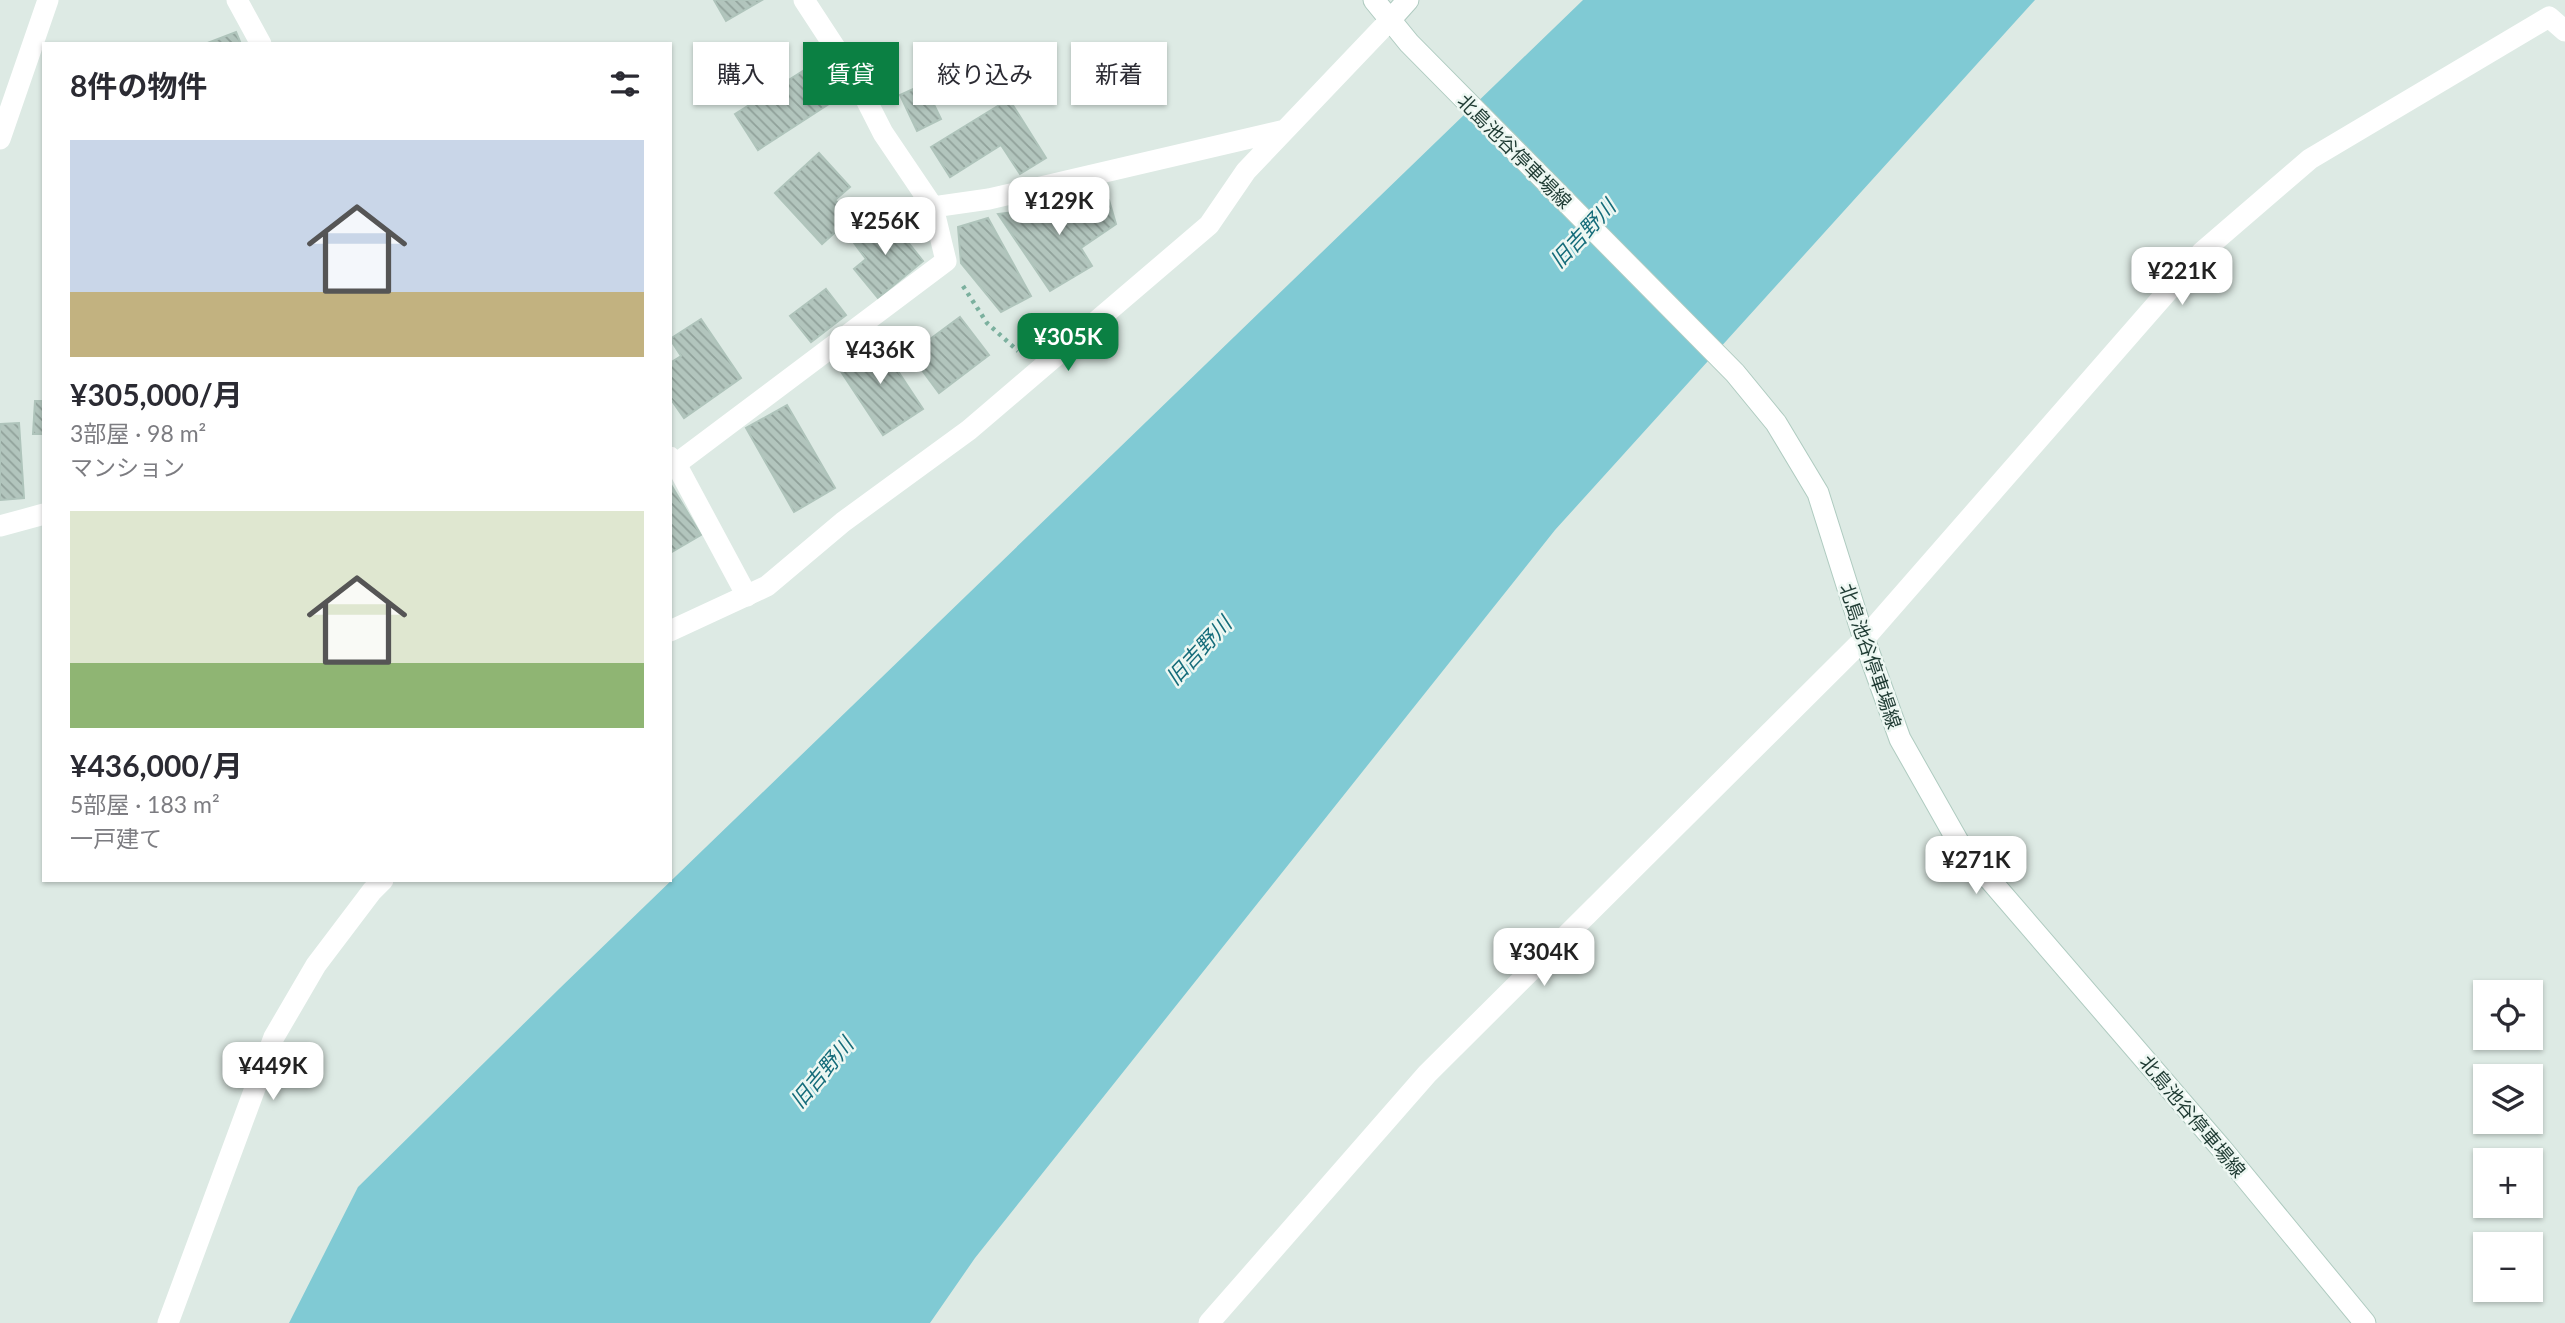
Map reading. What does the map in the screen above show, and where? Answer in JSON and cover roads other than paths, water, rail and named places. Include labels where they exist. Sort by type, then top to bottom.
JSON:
[{"type":"street","points":[[0,139],[48,0]]},
{"type":"street","points":[[237,0],[260,42]]},
{"type":"street","points":[[747,596],[673,460],[946,261],[933,207],[883,133],[855,78],[804,0]]},
{"type":"street","name":"北島池谷停車場線","points":[[1374,0],[1409,43],[1735,373],[1776,423],[1818,493],[1864,639],[1900,738],[1960,845],[2221,1148],[2365,1323]]},
{"type":"street","points":[[672,630],[767,586],[843,522],[970,430],[1209,225],[1246,171],[1408,0]]},
{"type":"street","points":[[1209,1323],[1427,1074],[1864,639],[2202,252],[2310,159],[2549,17],[2565,32]]},
{"type":"street","points":[[933,207],[989,200],[1285,131]]},
{"type":"street","points":[[0,526],[42,515]]},
{"type":"street","points":[[168,1323],[274,1037],[316,965],[381,882]]},
{"type":"water","name":"旧吉野川","points":[[1583,0],[2035,0],[1555,530],[975,1258],[930,1323],[289,1323],[358,1187]]}]
